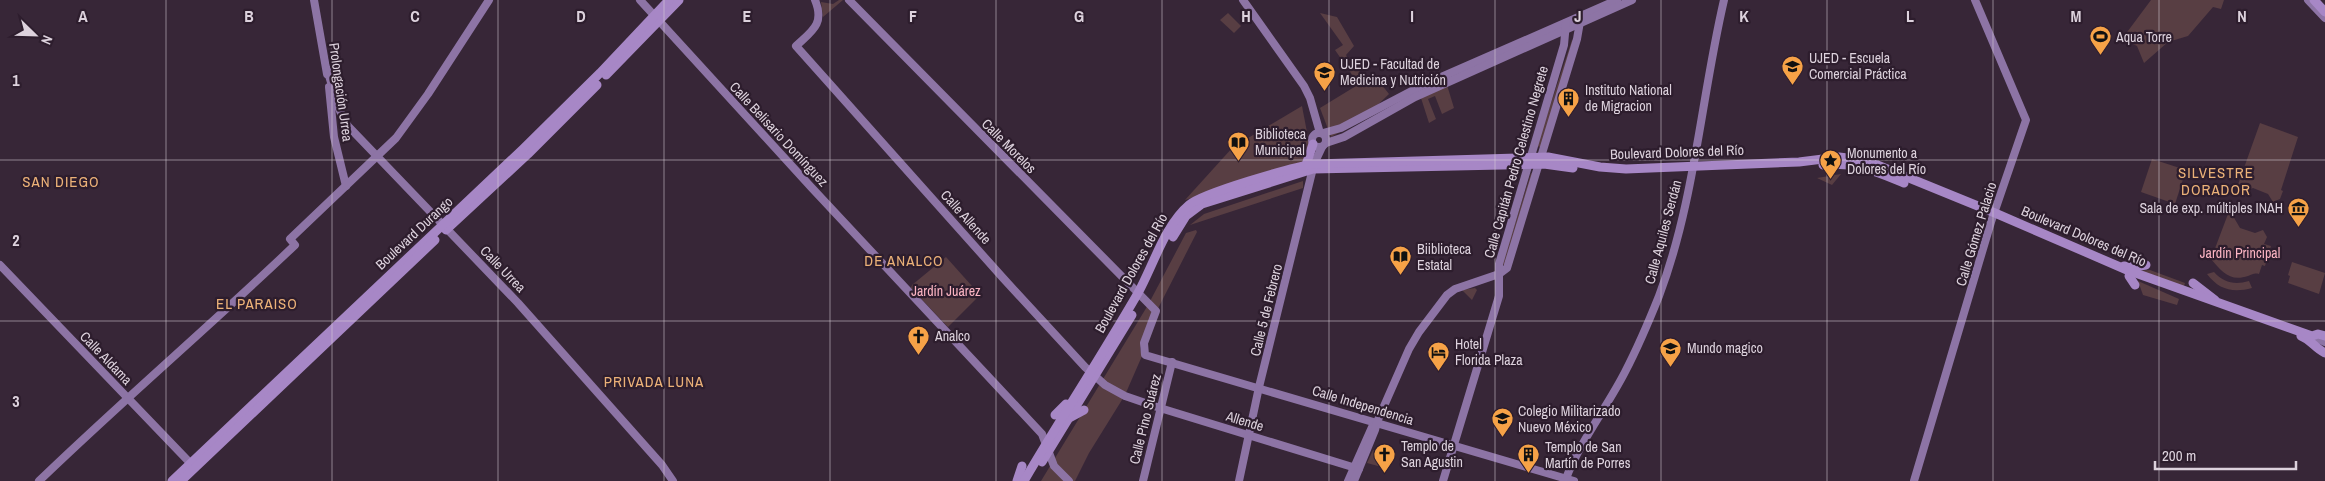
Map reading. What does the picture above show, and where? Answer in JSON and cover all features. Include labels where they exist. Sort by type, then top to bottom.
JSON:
[{"type":"main road","name":"Boulevard Durango","points":[[657,18],[669,0]]},
{"type":"main road","name":"Boulevard Durango","points":[[181,481],[193,466],[445,227],[560,122],[657,18],[679,0]]},
{"type":"main road","points":[[2314,0],[2325,12]]},
{"type":"main road","points":[[1311,169],[1318,146]]},
{"type":"main road","points":[[1825,154],[1839,157]]},
{"type":"main road","points":[[1359,155],[1370,162]]},
{"type":"main road","name":"Boulevard Dolores del Río","points":[[1311,169],[1529,161],[1555,158],[1605,168],[1626,169],[1693,169],[1729,165],[1799,162],[1839,157],[1865,160],[2115,265],[2311,338]]},
{"type":"main road","points":[[1717,158],[1729,165]]},
{"type":"main road","name":"Boulevard Dolores del Río","points":[[1539,160],[1608,174],[1693,169],[1852,164],[1994,215],[2129,276],[2185,298],[2311,338]]},
{"type":"main road","name":"Boulevard Dolores del Río","points":[[1024,481],[1069,419],[1178,227],[1192,211],[1216,199],[1311,169],[1370,162],[1529,161]]},
{"type":"main road","points":[[1614,162],[1626,169]]},
{"type":"main road","points":[[1350,169],[1361,174]]},
{"type":"main road","points":[[2115,265],[2134,267],[2146,265]]},
{"type":"main road","points":[[2129,276],[2135,285]]},
{"type":"main road","points":[[2192,283],[2218,304]]},
{"type":"main road","points":[[2325,336],[2318,334],[2311,338],[2313,346],[2325,353]]},
{"type":"main road","name":"Boulevard Dolores del Río","points":[[1030,481],[1077,393],[1093,374]]},
{"type":"main road","points":[[1055,414],[1077,393]]},
{"type":"main road","points":[[1069,419],[1084,410]]},
{"type":"main road","name":"Boulevard Durango","points":[[172,481],[193,466]]},
{"type":"main road","points":[[1017,481],[1022,466]]},
{"type":"street","name":"Prolongación Urrea","points":[[314,0],[327,68],[334,136],[346,186]]},
{"type":"street","points":[[39,481],[127,398],[215,320],[346,186],[378,156],[409,122],[489,0]]},
{"type":"street","name":"Calle Belisario Domínguez","points":[[640,0],[901,284],[907,288],[1042,434],[1046,450]]},
{"type":"street","name":"Calle Allende","points":[[815,0],[819,15],[817,26],[796,46],[1093,374],[1112,389],[1125,396]]},
{"type":"street","name":"Calle Morelos","points":[[849,0],[1153,308],[1156,314],[1144,343],[1145,355]]},
{"type":"street","points":[[1242,0],[1307,92],[1321,133],[1326,137],[1318,146]]},
{"type":"street","points":[[1318,146],[1344,137],[1415,97],[1568,26],[1617,0]]},
{"type":"street","points":[[1581,19],[1632,0]]},
{"type":"street","name":"Calle Aquiles Serdán","points":[[1568,480],[1582,441],[1625,373],[1656,304],[1673,253],[1693,169],[1707,78],[1724,0]]},
{"type":"street","name":"Calle Gómez Palacio","points":[[1914,481],[1994,215],[2026,120],[1975,0]]},
{"type":"street","points":[[2308,0],[2325,18]]},
{"type":"street","name":"Calle Capitán Pedro Celestino Negrete","points":[[1443,481],[1499,296],[1502,272],[1539,160],[1577,38],[1581,19]]},
{"type":"street","points":[[1318,146],[1313,136],[1340,128],[1423,85],[1568,26]]},
{"type":"street","points":[[1568,26],[1577,38]]},
{"type":"street","name":"Calle Capitán Pedro Celestino Negrete","points":[[1502,272],[1499,264],[1568,26]]},
{"type":"street","points":[[1564,45],[1571,38],[1577,38]]},
{"type":"street","name":"Calle Urrea","points":[[327,68],[344,120],[538,326],[662,465],[673,481]]},
{"type":"street","name":"Calle 5 de Febrero","points":[[1239,481],[1259,387],[1311,169]]},
{"type":"street","name":"Calle Aldama","points":[[0,265],[193,466]]},
{"type":"street","points":[[1348,481],[1356,468],[1371,428],[1377,422],[1409,349],[1419,332],[1447,295],[1455,289],[1502,272]]},
{"type":"street","name":"Calle Belisario Domínguez","points":[[901,284],[904,291],[1039,439],[1046,450]]},
{"type":"street","points":[[2311,338],[2325,342]]},
{"type":"street","points":[[2311,338],[2325,347]]},
{"type":"street","name":"Calle Independencia","points":[[1145,355],[1259,387],[1568,480]]},
{"type":"street","name":"Calle Pino Suárez","points":[[1143,481],[1172,362]]},
{"type":"street","name":"Allende","points":[[1125,396],[1356,468]]},
{"type":"street","points":[[1046,450],[1054,466],[1070,481]]},
{"type":"street","points":[[1354,481],[1356,468]]},
{"type":"green space","points":[[843,0],[823,17],[821,2],[833,4]]},
{"type":"green space","points":[[2151,0],[2224,0],[2221,9],[2213,7],[2188,36],[2168,42],[2144,63],[2137,46],[2122,39]]},
{"type":"green space","points":[[1228,13],[1241,26],[1234,33],[1220,20]]},
{"type":"green space","points":[[1320,13],[1337,17],[1354,46],[1346,55],[1351,63],[1354,62],[1361,74],[1355,79],[1335,50],[1343,45]]},
{"type":"green space","points":[[1572,40],[1574,41],[1543,146],[1539,147],[1537,145]]},
{"type":"green space","points":[[1374,75],[1389,94],[1362,120],[1331,137],[1320,108]]},
{"type":"green space","points":[[1447,85],[1454,108],[1442,114],[1435,96],[1428,99],[1436,119],[1429,123],[1421,98]]},
{"type":"green space","points":[[1302,106],[1310,148],[1308,162],[1185,200],[1233,147]]},
{"type":"green space","points":[[2260,123],[2298,137],[2281,190],[2283,191],[2280,199],[2273,202],[2268,194],[2253,188],[2239,194],[2235,193]]},
{"type":"green space","points":[[2152,159],[2186,170],[2175,204],[2141,192]]},
{"type":"green space","points":[[1531,173],[1534,174],[1506,264],[1502,265]]},
{"type":"green space","points":[[1841,174],[1832,185],[1817,178]]},
{"type":"green space","points":[[1303,181],[1303,188],[1190,225],[1204,214]]},
{"type":"green space","name":"Jardín Principal","points":[[2228,214],[2233,216],[2240,228],[2255,233],[2263,230],[2267,237],[2264,244],[2271,246],[2265,266],[2262,265],[2259,274],[2242,278],[2231,277],[2223,272],[2211,259]]},
{"type":"green space","points":[[1196,230],[1197,232],[1142,340],[1140,348],[1142,356],[1125,395],[1089,453],[1075,481],[1041,481],[1148,305],[1186,233]]},
{"type":"green space","name":"Jardín Juárez","points":[[946,257],[980,295],[948,327],[911,288],[912,285]]},
{"type":"green space","points":[[2292,262],[2325,273],[2319,294],[2288,283]]},
{"type":"green space","points":[[2150,270],[2185,283],[2183,289],[2137,271]]},
{"type":"green space","points":[[2214,272],[2222,279],[2230,282],[2249,281],[2252,288],[2233,290],[2222,287],[2216,284],[2207,274]]},
{"type":"green space","points":[[2138,281],[2179,299],[2177,305],[2143,295]]},
{"type":"green space","points":[[1475,288],[1477,290],[1472,300],[1462,290]]},
{"type":"green space","points":[[1373,450],[1382,452],[1378,466],[1367,463]]},
{"type":"place","name":"Aqua Torre","points":[[2100,56]]},
{"type":"place","name":"UJED - Escuela Comercial Práctica","points":[[1793,85]]},
{"type":"place","name":"UJED - Facultad de Medicina y Nutrición","points":[[1324,91]]},
{"type":"place","name":"Instituto National de Migracion","points":[[1569,117]]},
{"type":"place","name":"Biblioteca Municipal","points":[[1239,161]]},
{"type":"place","name":"Monumento a Dolores del Río","points":[[1831,180]]},
{"type":"place","name":"Sala de exp. múltiples INAH","points":[[2299,227]]},
{"type":"place","name":"Biiblioteca Estatal","points":[[1401,276]]},
{"type":"place","name":"Analco","points":[[919,355]]},
{"type":"place","name":"Mundo magico","points":[[1671,367]]},
{"type":"place","name":"Hotel Florida Plaza","points":[[1439,371]]},
{"type":"place","name":"Colegio Militarizado Nuevo México","points":[[1502,438]]},
{"type":"place","name":"Templo de San Agustin","points":[[1385,473]]},
{"type":"place","name":"Templo de San Martín de Porres","points":[[1529,474]]},
{"type":"district","name":"SILVESTRE DORADOR","points":[[2216,180]]},
{"type":"district","name":"SAN DIEGO","points":[[61,181]]},
{"type":"district","name":"DE ANALCO","points":[[904,260]]},
{"type":"district","name":"EL PARAISO","points":[[257,303]]},
{"type":"district","name":"PRIVADA LUNA","points":[[654,381]]}]
